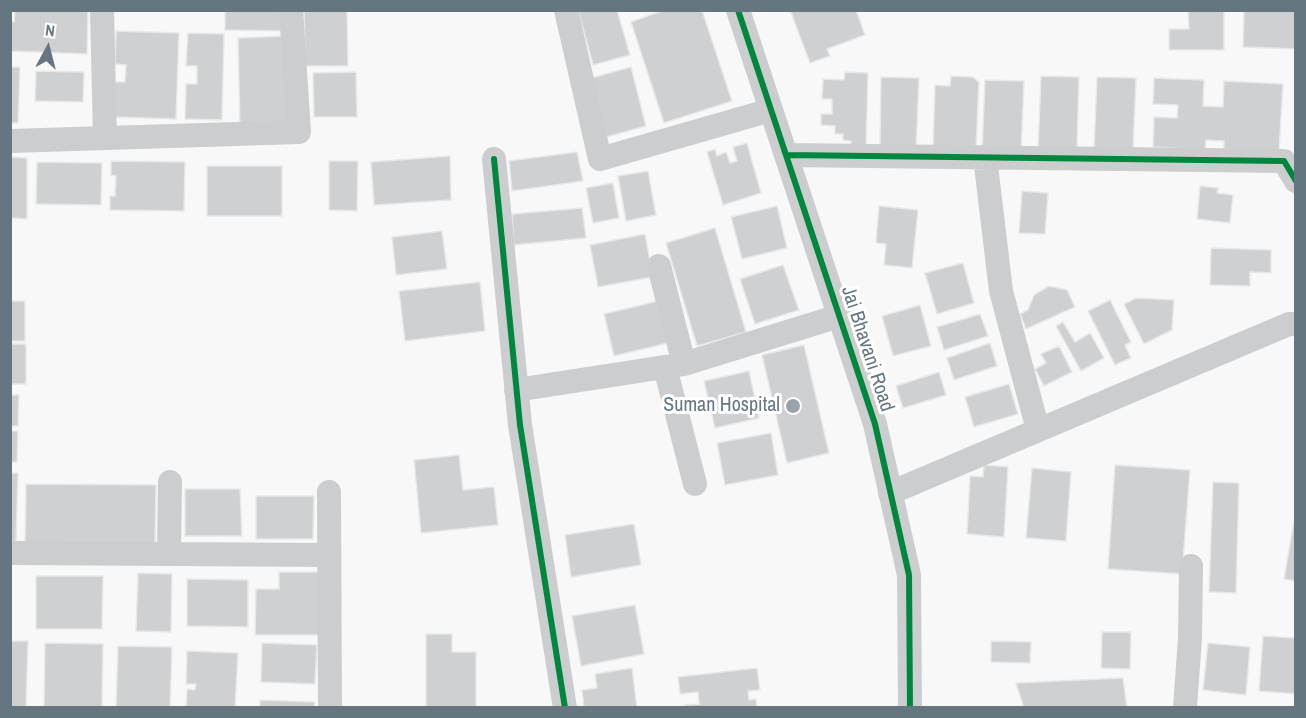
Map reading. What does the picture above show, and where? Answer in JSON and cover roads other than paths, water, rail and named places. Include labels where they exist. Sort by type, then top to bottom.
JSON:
[{"type":"street","points":[[102,10],[105,138]]},
{"type":"street","points":[[10,141],[299,132],[291,10]]},
{"type":"street","points":[[566,10],[600,159],[771,110]]},
{"type":"street","name":"Jai Bhavani Road","points":[[738,10],[875,424],[909,575],[910,708]]},
{"type":"street","points":[[786,155],[1284,161],[1296,181]]},
{"type":"street","points":[[985,157],[1001,291],[1038,430]]},
{"type":"street","points":[[494,159],[520,425],[566,708]]},
{"type":"street","points":[[659,266],[695,484]]},
{"type":"street","points":[[516,390],[674,366],[839,316]]},
{"type":"street","points":[[890,493],[1038,430],[1293,328]]},
{"type":"street","points":[[169,554],[170,482]]},
{"type":"street","points":[[329,492],[330,708]]},
{"type":"street","points":[[10,553],[329,555]]},
{"type":"street","points":[[1185,708],[1190,638],[1191,566]]},
{"type":"place","name":"Suman Hospital","points":[[793,406]]}]
